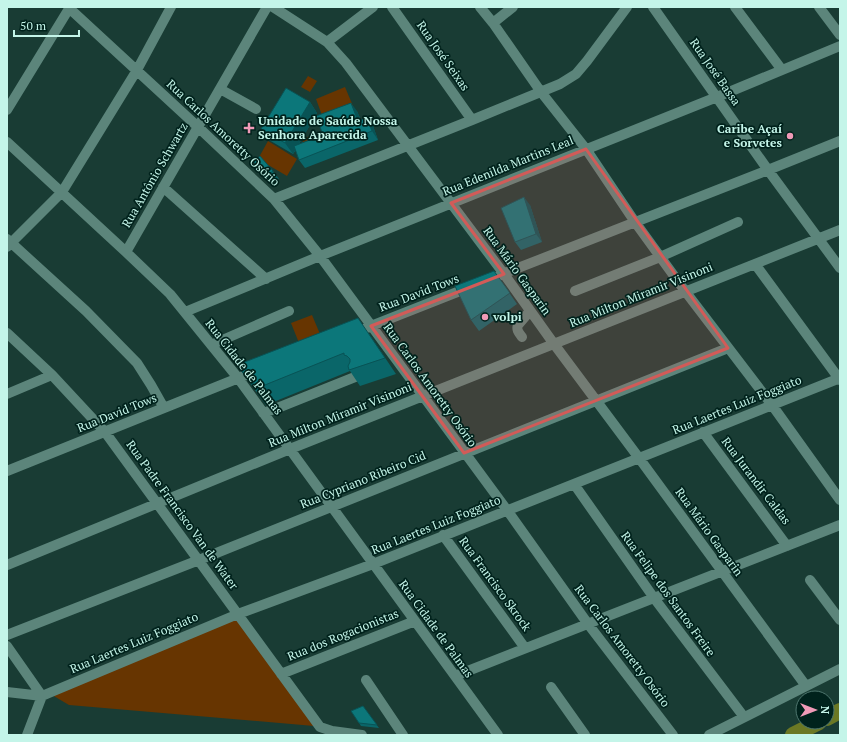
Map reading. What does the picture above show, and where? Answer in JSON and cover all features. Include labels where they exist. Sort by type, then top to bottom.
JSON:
[{"type":"street","points":[[164,408],[136,363],[86,310],[8,243],[62,192],[136,70],[171,7]]},
{"type":"street","name":"Rua Antônio Schwartz","points":[[126,252],[267,7]]},
{"type":"street","name":"Rua Mário Gasparin","points":[[273,7],[327,42],[346,63],[504,274],[595,401],[639,458],[806,686]]},
{"type":"street","points":[[327,42],[373,7]]},
{"type":"street","name":"Rua José Seixas","points":[[392,7],[472,120]]},
{"type":"street","points":[[480,7],[586,149],[660,257],[772,405],[840,500]]},
{"type":"street","points":[[493,23],[513,7]]},
{"type":"street","points":[[274,199],[560,84],[576,74],[628,7]]},
{"type":"street","name":"Rua José Bassa","points":[[653,7],[768,170],[840,268]]},
{"type":"street","points":[[735,7],[782,70]]},
{"type":"street","points":[[819,7],[840,35]]},
{"type":"street","points":[[7,110],[70,8]]},
{"type":"street","name":"Rua Carlos Amoretty Osório","points":[[70,8],[274,199],[320,256],[507,510],[588,624],[673,735]]},
{"type":"street","name":"Rua Edenilda Martins Leal","points":[[185,312],[840,46]]},
{"type":"street","points":[[220,89],[256,108]]},
{"type":"street","name":"Rua David Tows","points":[[356,332],[768,170],[840,140]]},
{"type":"street","name":"Rua Cidade de Palmas","points":[[7,142],[170,294],[185,312],[238,378],[498,735]]},
{"type":"street","points":[[163,187],[266,279]]},
{"type":"street","points":[[575,291],[660,257],[738,222]]},
{"type":"street","name":"Rua Milton Miramir Visinoni","points":[[7,565],[290,449],[840,230]]},
{"type":"street","points":[[755,264],[840,379]]},
{"type":"street","points":[[212,345],[289,310]]},
{"type":"street","points":[[522,337],[517,328],[530,311]]},
{"type":"street","name":"Rua Padre Francisco Van de Water","points":[[7,333],[52,375],[105,432],[320,727],[332,731],[362,735]]},
{"type":"street","name":"Rua Cypriano Ribeiro Cid","points":[[7,635],[199,560],[728,348]]},
{"type":"street","name":"Rua David Tows","points":[[7,471],[268,367]]},
{"type":"street","points":[[7,394],[52,375]]},
{"type":"street","points":[[263,413],[354,377]]},
{"type":"street","name":"Rua Laertes Luiz Foggiato","points":[[42,696],[238,614],[373,564],[840,379]]},
{"type":"street","name":"Rua Jurandir Caldas","points":[[703,432],[787,546]]},
{"type":"street","name":"Rua Felipe dos Santos Freire","points":[[574,484],[654,598],[744,717]]},
{"type":"street","points":[[455,676],[840,525]]},
{"type":"street","name":"Rua Francisco Skrock","points":[[443,535],[525,648]]},
{"type":"street","points":[[810,580],[840,620]]},
{"type":"street","name":"Rua dos Rogacionistas","points":[[281,674],[415,621]]},
{"type":"street","points":[[7,646],[42,696]]},
{"type":"street","points":[[709,735],[840,669]]},
{"type":"street","points":[[366,680],[403,735]]},
{"type":"street","points":[[551,687],[585,735]]},
{"type":"street","points":[[7,692],[42,696]]},
{"type":"street","points":[[27,735],[42,696]]},
{"type":"highlighted area","points":[[586,149],[728,348],[464,453],[371,326],[504,274],[451,203]]},
{"type":"shaded area","points":[[308,76],[317,81],[310,92],[301,87]]},
{"type":"shaded area","points":[[345,87],[353,106],[323,118],[316,99]]},
{"type":"shaded area","points":[[320,132],[324,143],[306,150],[302,139]]},
{"type":"shaded area","points":[[268,141],[297,159],[287,176],[258,159]]},
{"type":"shaded area","points":[[312,315],[320,334],[299,343],[291,323]]},
{"type":"shaded area","points":[[235,616],[314,726],[69,705],[52,695]]},
{"type":"building","points":[[286,88],[310,102],[285,143],[261,129]]},
{"type":"building","points":[[351,103],[358,121],[367,118],[372,131],[299,160],[294,146],[323,135],[316,116]]},
{"type":"building","points":[[260,156],[273,171],[267,176],[254,162]]},
{"type":"building","points":[[524,197],[536,234],[515,242],[501,208]]},
{"type":"building","points":[[494,271],[510,293],[471,320],[455,286]]},
{"type":"building","points":[[358,318],[385,358],[349,370],[348,366],[350,359],[344,355],[344,353],[255,389],[237,365]]},
{"type":"building","points":[[363,706],[377,725],[359,723],[351,711]]},
{"type":"waterway","points":[[835,714],[840,711]]},
{"type":"waterway","points":[[793,735],[803,730]]},
{"type":"place","name":"Unidade de Saúde Nossa Senhora Aparecida","points":[[249,128]]},
{"type":"place","name":"Caribe Açaí e Sorvetes","points":[[790,136]]},
{"type":"place","name":"volpi","points":[[485,317]]}]
